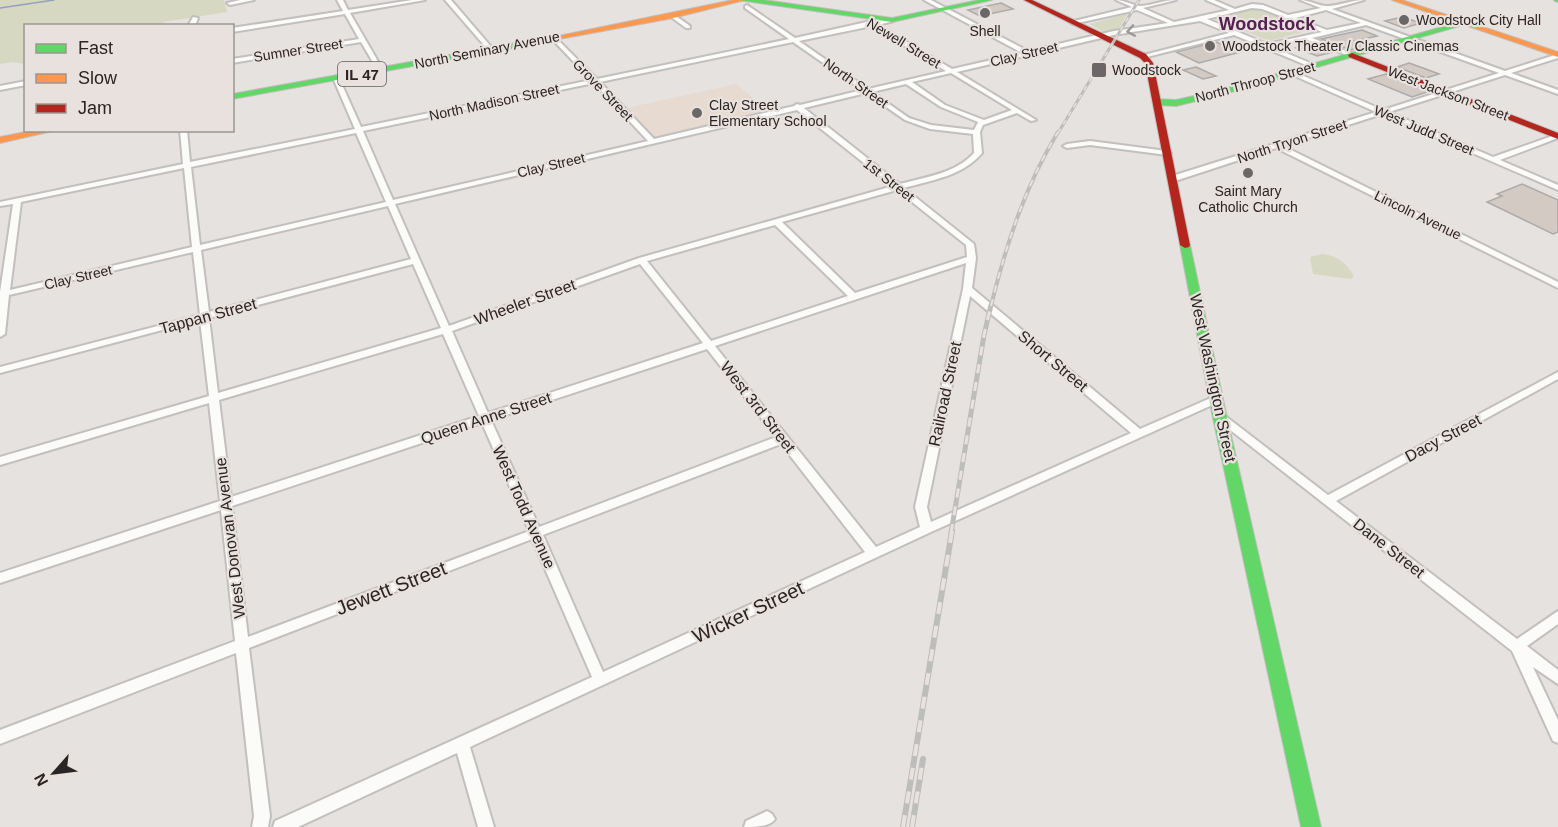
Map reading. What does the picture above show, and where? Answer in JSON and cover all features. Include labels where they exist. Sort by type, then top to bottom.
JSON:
[{"type":"main road","name":"North Madison Street","points":[[892,20],[989,0]]},
{"type":"main road","points":[[1027,0],[1143,56]]},
{"type":"main road","points":[[1395,0],[1558,55]]},
{"type":"main road","name":"North Seminary Avenue","points":[[234,98],[673,16],[722,3],[749,2]]},
{"type":"main road","points":[[749,2],[892,20]]},
{"type":"main road","name":"North Throop Street","points":[[1157,102],[1176,103],[1466,23]]},
{"type":"main road","name":"West Jackson Street","points":[[1352,55],[1558,136]]},
{"type":"main road","name":"West Washington Street","points":[[1143,56],[1149,63],[1220,418],[1311,827]]},
{"type":"main road","points":[[0,140],[42,132]]},
{"type":"street","points":[[230,3],[251,0]]},
{"type":"street","points":[[340,0],[380,70]]},
{"type":"street","points":[[234,30],[422,0]]},
{"type":"street","points":[[448,0],[490,50]]},
{"type":"street","points":[[927,0],[1027,53]]},
{"type":"street","points":[[1119,0],[1172,22]]},
{"type":"street","points":[[1073,22],[1173,0]]},
{"type":"street","points":[[1209,0],[1234,10]]},
{"type":"street","points":[[1303,0],[1558,92]]},
{"type":"street","points":[[1297,18],[1361,0]]},
{"type":"street","name":"North Street","points":[[749,2],[794,40],[916,123],[947,130],[976,132]]},
{"type":"street","name":"Clay Street","points":[[3,295],[797,106],[1102,36],[1172,22],[1201,19],[1252,6],[1263,7],[1284,16],[1297,18]]},
{"type":"street","name":"Newell Street","points":[[858,15],[1033,120]]},
{"type":"street","points":[[673,16],[688,27]]},
{"type":"street","points":[[1297,18],[1325,31]]},
{"type":"street","points":[[1201,19],[1313,66]]},
{"type":"street","name":"North Madison Street","points":[[0,204],[892,20]]},
{"type":"street","points":[[1268,46],[1367,23]]},
{"type":"street","points":[[1143,56],[1234,33]]},
{"type":"street","name":"West Jackson Street","points":[[1305,37],[1352,55]]},
{"type":"street","name":"Grove Street","points":[[554,38],[652,141]]},
{"type":"street","name":"Sumner Street","points":[[234,61],[363,40]]},
{"type":"street","name":"North Tryon Street","points":[[1172,179],[1506,74],[1558,55]]},
{"type":"street","name":"West Judd Street","points":[[1290,72],[1558,188]]},
{"type":"street","name":"West Todd Avenue","points":[[336,78],[600,680]]},
{"type":"street","points":[[906,81],[944,106],[983,122],[1016,111]]},
{"type":"street","points":[[0,88],[24,83]]},
{"type":"street","name":"1st Street","points":[[797,106],[970,244],[972,258]]},
{"type":"street","name":"Wheeler Street","points":[[0,461],[446,330],[642,260],[957,170],[969,163],[978,153],[976,132],[983,122]]},
{"type":"street","name":"West Donovan Avenue","points":[[183,132],[243,644],[262,816],[260,827]]},
{"type":"street","points":[[1493,160],[1558,136]]},
{"type":"street","points":[[1067,146],[1090,143],[1167,153]]},
{"type":"street","name":"Lincoln Avenue","points":[[1277,146],[1558,285]]},
{"type":"street","points":[[0,334],[3,295],[17,201]]},
{"type":"street","points":[[777,222],[854,297]]},
{"type":"street","name":"Railroad Street","points":[[927,528],[921,507],[972,258]]},
{"type":"street","name":"Queen Anne Street","points":[[0,578],[972,258]]},
{"type":"street","name":"West 3rd Street","points":[[642,260],[873,554]]},
{"type":"street","name":"Tappan Street","points":[[0,370],[415,261]]},
{"type":"street","name":"Short Street","points":[[967,289],[1139,434]]},
{"type":"street","name":"Dacy Street","points":[[1328,500],[1558,375]]},
{"type":"street","name":"Wicker Street","points":[[281,827],[927,528],[1217,399]]},
{"type":"street","name":"Dane Street","points":[[1220,418],[1558,678]]},
{"type":"street","name":"Jewett Street","points":[[0,737],[782,439]]},
{"type":"street","points":[[1558,617],[1517,646],[1558,736]]},
{"type":"street","points":[[461,743],[486,827]]},
{"type":"shaded area","name":"Clay Street Elementary School","points":[[736,84],[771,112],[652,141],[622,109]]},
{"type":"green space","points":[[0,0],[224,0],[227,12],[163,22],[163,24],[24,24],[24,64],[13,62],[0,64]]},
{"type":"green space","points":[[1256,9],[1311,29],[1269,41],[1215,19]]},
{"type":"green space","points":[[1127,14],[1118,30],[1104,32],[1090,24]]},
{"type":"green space","points":[[1322,254],[1341,261],[1354,276],[1351,279],[1313,274],[1310,257]]},
{"type":"building","points":[[1001,3],[1013,9],[980,16],[968,10]]},
{"type":"building","points":[[1402,17],[1421,23],[1404,28],[1385,21]]},
{"type":"building","points":[[1362,30],[1377,36],[1355,41],[1367,46],[1351,50],[1321,39]]},
{"type":"building","name":"Woodstock Theater / Classic Cinemas","points":[[1216,42],[1240,52],[1199,63],[1176,52]]},
{"type":"building","points":[[1311,44],[1333,52],[1317,56],[1296,48]]},
{"type":"building","points":[[1409,63],[1439,74],[1426,78],[1397,67]]},
{"type":"building","points":[[1196,67],[1216,76],[1203,79],[1183,70]]},
{"type":"building","points":[[1386,74],[1430,91],[1412,97],[1368,79]]},
{"type":"building","points":[[1522,184],[1558,200],[1558,232],[1553,234],[1487,202],[1502,196],[1497,194]]},
{"type":"waterway","points":[[0,8],[54,0]]},
{"type":"railway","points":[[1058,133],[1139,0]]},
{"type":"railway","points":[[991,306],[1003,261],[1026,195],[1058,132]]},
{"type":"railway","points":[[951,533],[991,305]]},
{"type":"railway","points":[[903,827],[952,531]]},
{"type":"railway","points":[[912,827],[923,759]]},
{"type":"traffic: fast","points":[[741,0],[892,20],[989,0]]},
{"type":"traffic: fast","points":[[758,0],[769,4]]},
{"type":"traffic: fast","points":[[1157,102],[1176,103],[1218,93],[1466,23]]},
{"type":"traffic: fast","points":[[234,97],[543,40]]},
{"type":"traffic: fast","points":[[1185,245],[1220,418],[1311,827]]},
{"type":"traffic: slow","points":[[543,40],[673,16],[742,0]]},
{"type":"traffic: slow","points":[[1395,0],[1558,55]]},
{"type":"traffic: slow","points":[[0,140],[42,132]]},
{"type":"traffic: jam","points":[[1027,0],[1143,56],[1149,63],[1185,245]]},
{"type":"traffic: jam","points":[[1352,55],[1558,136]]},
{"type":"place","name":"Shell","points":[[985,13]]},
{"type":"place","name":"Woodstock City Hall","points":[[1404,20]]},
{"type":"place","name":"Woodstock Theater / Classic Cinemas","points":[[1210,46]]},
{"type":"place","name":"Woodstock","points":[[1099,70]]},
{"type":"place","name":"Clay Street Elementary School","points":[[697,113]]},
{"type":"place","name":"Saint Mary Catholic Church","points":[[1248,173]]},
{"type":"district","name":"Woodstock","points":[[1267,24]]}]
